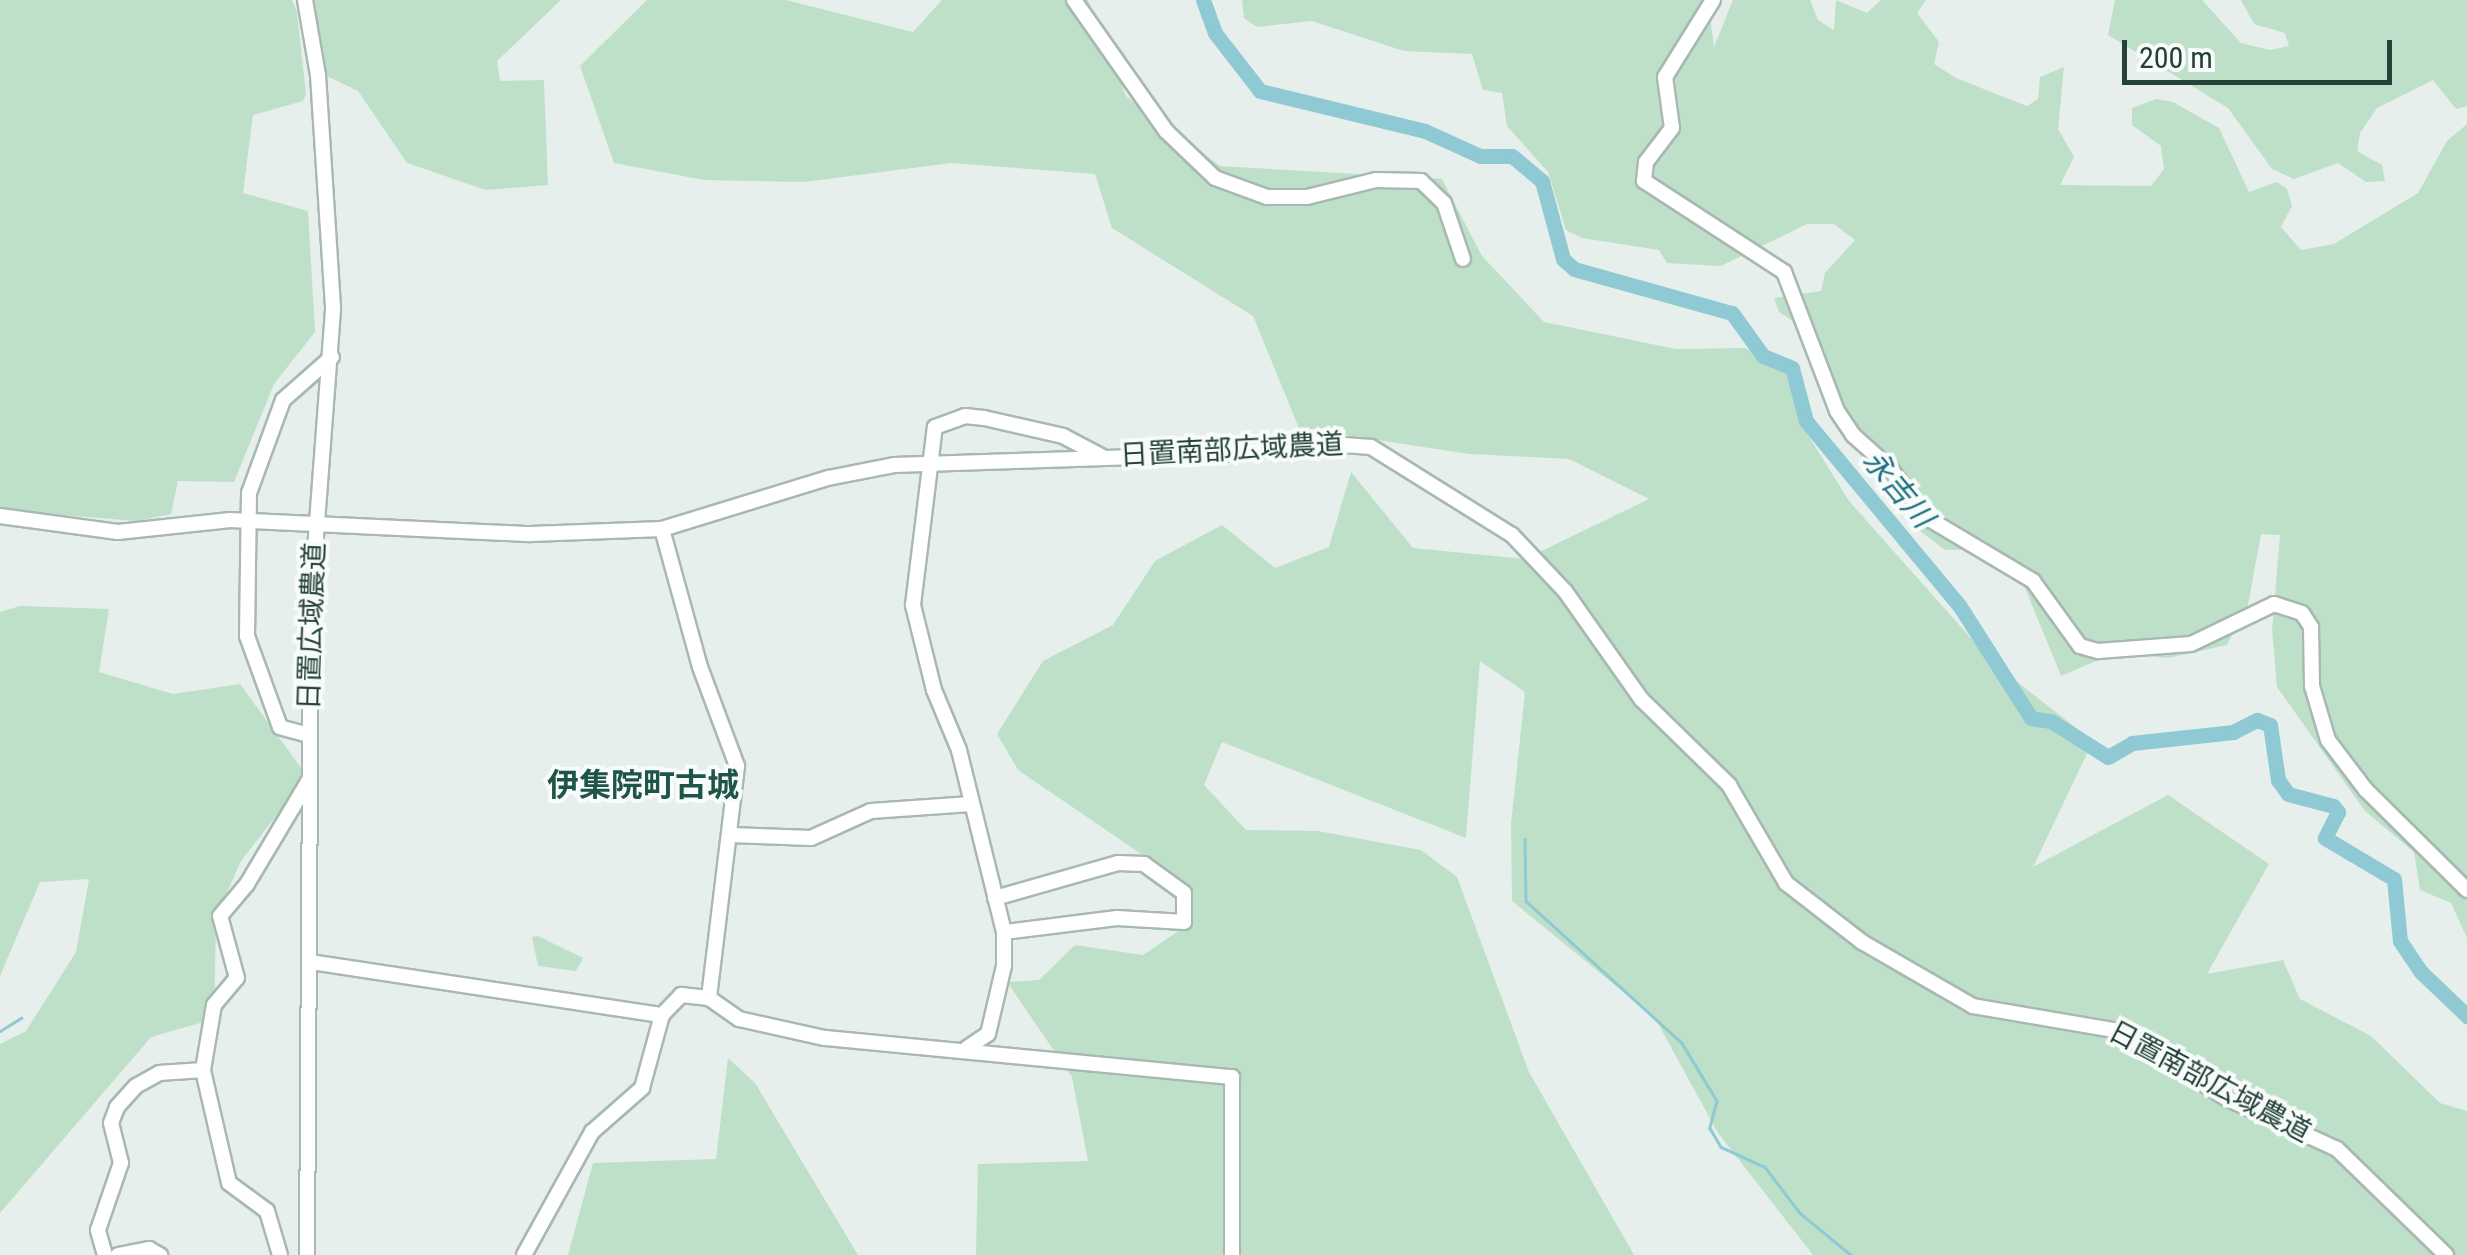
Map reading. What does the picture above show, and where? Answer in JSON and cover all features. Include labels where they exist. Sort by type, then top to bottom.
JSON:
[{"type":"street","name":"日置広域農道","points":[[305,0],[319,91],[332,357],[315,524],[309,735],[307,1255]]},
{"type":"street","points":[[1074,0],[1102,32],[1124,77],[1156,118],[1215,178],[1267,196],[1307,196],[1376,180],[1421,181],[1444,203],[1463,259]]},
{"type":"street","points":[[1712,0],[1665,77],[1672,128],[1646,162],[1644,180],[1784,272],[1837,411],[1853,435],[1890,469],[1924,516],[2033,581],[2080,646],[2098,652],[2190,644],[2274,604],[2302,613],[2311,628],[2312,686],[2328,740],[2366,790],[2467,890]]},
{"type":"street","points":[[309,735],[280,727],[248,636],[251,482],[283,400],[332,357]]},
{"type":"street","points":[[967,1048],[988,1034],[1004,966],[1004,932],[914,605],[935,427],[965,416],[1063,436],[1105,458]]},
{"type":"street","name":"日置南部広域農道","points":[[0,516],[118,532],[249,520],[531,534],[662,529],[828,478],[930,466],[1356,443],[1401,463],[1512,535],[1566,590],[1628,683],[1729,785],[1786,883],[1862,942],[1974,1006],[2119,1031],[2211,1089],[2336,1149],[2446,1255]]},
{"type":"street","points":[[662,529],[700,668],[737,766],[709,998]]},
{"type":"street","points":[[280,1255],[267,1211],[229,1183],[203,1070],[214,1005],[236,978],[220,916],[309,780]]},
{"type":"street","points":[[731,835],[811,838],[871,811],[971,804]]},
{"type":"street","points":[[995,898],[1118,863],[1144,864],[1184,893],[1184,922],[1117,918],[1004,932]]},
{"type":"street","points":[[310,962],[662,1015]]},
{"type":"street","points":[[524,1255],[604,1120],[642,1088],[662,1015],[674,997],[709,998],[739,1019],[811,1036],[967,1048],[1232,1077],[1232,1255]]},
{"type":"street","points":[[104,1255],[98,1230],[121,1163],[110,1122],[118,1107],[136,1086],[159,1073],[203,1070]]},
{"type":"street","points":[[118,1255],[160,1255]]},
{"type":"green space","points":[[0,0],[292,0],[297,12],[306,94],[303,101],[253,115],[243,193],[308,211],[315,332],[274,384],[234,482],[178,481],[171,514],[136,521],[0,510]]},
{"type":"green space","points":[[314,0],[561,0],[497,61],[500,81],[544,80],[548,185],[486,190],[407,163],[358,91],[327,76]]},
{"type":"green space","points":[[647,0],[786,0],[913,32],[942,0],[1088,0],[1126,96],[1220,166],[1442,179],[1482,256],[1544,322],[1676,349],[1745,348],[1785,371],[1800,422],[1849,501],[1993,663],[2093,741],[2033,867],[2168,795],[2269,864],[2207,974],[2283,960],[2300,999],[2371,1036],[2440,1103],[2467,1111],[2467,1255],[1813,1255],[1718,1133],[1655,1018],[1512,901],[1511,824],[1525,692],[1480,661],[1466,838],[1222,742],[1204,785],[1246,830],[1318,831],[1421,850],[1457,877],[1529,1072],[1634,1255],[976,1255],[978,1164],[1088,1161],[1072,1077],[1007,982],[1039,980],[1075,945],[1143,955],[1177,932],[1178,879],[1018,770],[997,734],[1043,661],[1113,625],[1155,561],[1222,525],[1275,568],[1329,547],[1351,472],[1413,548],[1525,559],[1649,499],[1569,459],[1469,454],[1299,428],[1253,316],[1112,228],[1095,174],[951,163],[804,182],[704,180],[614,163],[580,66]]},
{"type":"green space","points":[[1242,0],[1708,0],[1714,47],[1733,0],[1810,0],[1818,20],[1834,30],[1836,0],[1867,13],[1881,0],[1926,0],[1917,13],[1939,42],[1934,64],[1956,78],[2027,106],[2038,99],[2040,77],[2064,67],[2058,129],[2074,157],[2060,185],[2151,186],[2164,169],[2161,146],[2132,125],[2132,108],[2156,99],[2173,102],[2219,128],[2249,192],[2277,182],[2287,189],[2292,206],[2281,227],[2301,250],[2334,244],[2418,193],[2447,141],[2467,124],[2467,938],[2451,903],[2420,890],[2414,852],[2365,811],[2277,687],[2272,630],[2280,535],[2261,534],[2248,605],[2227,645],[2168,658],[2115,653],[2061,676],[2021,578],[1985,549],[1945,550],[1919,530],[1897,490],[1841,423],[1805,329],[1779,312],[1774,298],[1821,291],[1825,273],[1855,240],[1834,224],[1807,224],[1721,266],[1667,263],[1659,250],[1582,238],[1566,230],[1548,172],[1507,126],[1502,93],[1483,90],[1472,54],[1404,51],[1312,21],[1257,27],[1244,18]]},
{"type":"green space","points":[[2115,0],[2202,0],[2241,43],[2270,50],[2289,46],[2285,33],[2254,24],[2241,0],[2467,0],[2467,106],[2456,109],[2433,80],[2377,108],[2360,133],[2357,151],[2382,165],[2385,181],[2366,182],[2338,163],[2294,179],[2272,169],[2228,108],[2108,35]]},
{"type":"green space","points":[[20,606],[109,609],[99,672],[173,694],[240,684],[307,776],[241,861],[216,917],[214,1019],[151,1037],[0,1213],[0,1044],[26,1031],[76,952],[89,879],[40,882],[0,976],[0,612]]},
{"type":"green space","points":[[538,936],[583,958],[576,971],[538,966],[532,937]]},
{"type":"green space","points":[[728,1058],[755,1083],[858,1255],[568,1255],[593,1163],[716,1159]]},
{"type":"waterway","name":"永吉川","points":[[1203,0],[1215,33],[1260,91],[1425,131],[1480,156],[1512,156],[1542,181],[1563,259],[1574,269],[1732,313],[1763,356],[1792,368],[1806,421],[1959,605],[2031,718],[2051,721],[2108,757],[2132,743],[2233,732],[2257,720],[2270,725],[2278,780],[2288,794],[2333,806],[2338,812],[2325,838],[2394,879],[2400,941],[2421,972],[2467,1016]]},
{"type":"waterway","points":[[1525,839],[1526,901],[1682,1043],[1717,1101],[1710,1128],[1721,1147],[1765,1167],[1800,1213],[1851,1255]]},
{"type":"waterway","points":[[0,1031],[21,1018]]},
{"type":"district","name":"伊集院町古城","points":[[643,785]]}]
